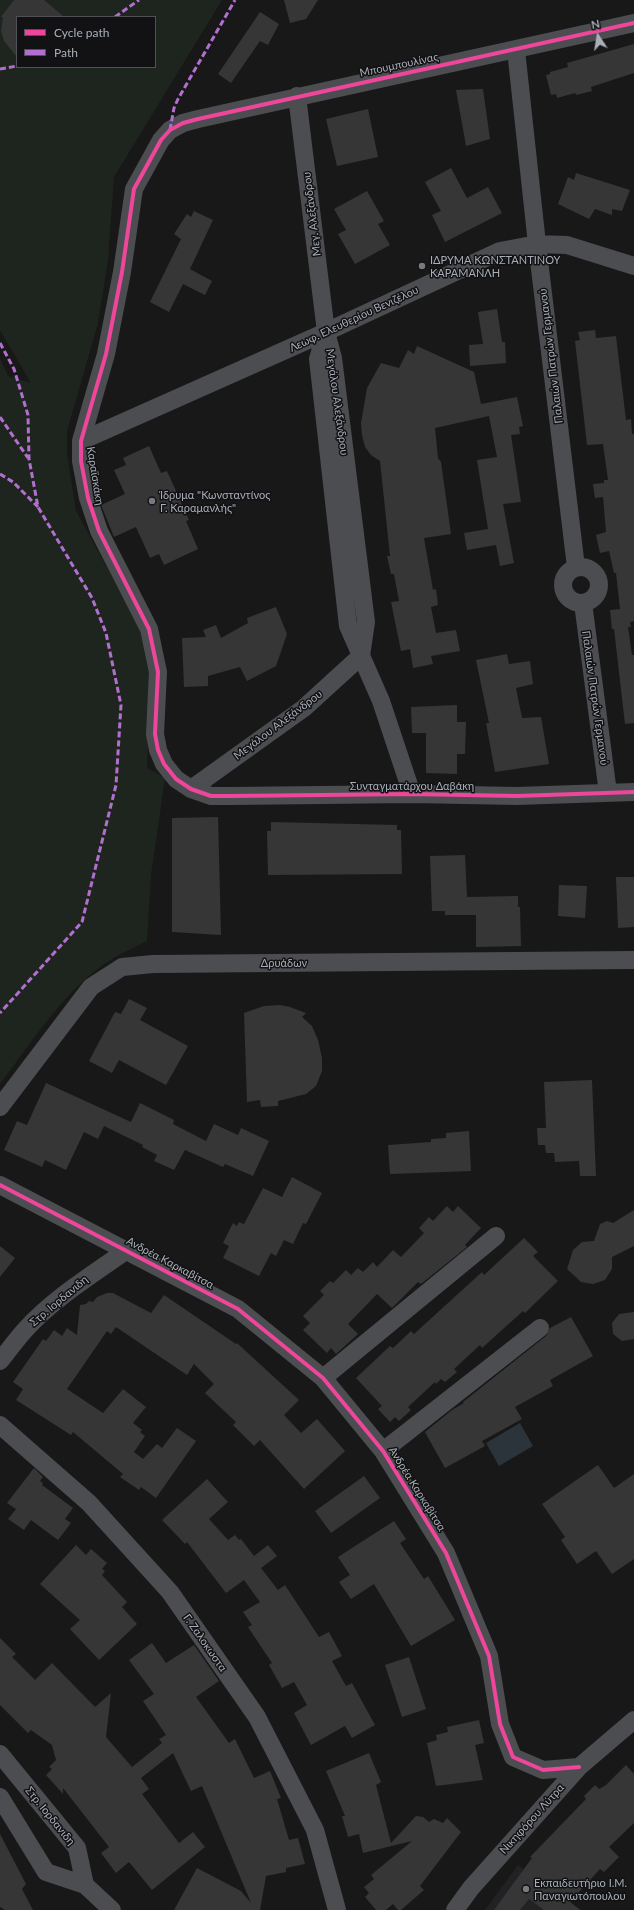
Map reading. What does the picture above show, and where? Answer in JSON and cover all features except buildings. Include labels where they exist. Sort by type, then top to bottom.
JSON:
[{"type":"street","name":"Μπουμπουλίνας","points":[[170,130],[183,123],[298,96],[516,50],[634,23]]},
{"type":"street","name":"Παλαιών Πατρών Γερμανού","points":[[516,50],[576,567]]},
{"type":"street","name":"Μεγ. Αλεξάνδρου","points":[[298,96],[326,332]]},
{"type":"street","name":"Καραϊσκάκη","points":[[170,130],[161,140],[134,189],[122,272],[106,354],[81,442],[82,461],[92,514],[99,531],[149,629],[158,672],[155,734],[158,750],[164,764],[176,779],[191,789]]},
{"type":"street","name":"Λεωφ. Ελευθερίου Βενιζέλου","points":[[81,442],[326,332],[493,254],[516,247],[538,244],[567,245],[634,266]]},
{"type":"street","name":"Μεγάλου Αλεξάνδρου","points":[[191,789],[304,708],[361,656],[366,622],[333,358],[326,332]]},
{"type":"street","points":[[576,567],[588,568],[593,571],[599,582],[597,594],[594,598],[583,603],[576,603],[566,596],[562,585],[566,574],[576,567]]},
{"type":"street","name":"Παλαιών Πατρών Γερμανού","points":[[583,603],[608,793]]},
{"type":"street","points":[[361,656],[381,700],[412,794]]},
{"type":"street","name":"Συνταγματάρχου Δαβάκη","points":[[191,789],[211,796],[412,794],[517,796],[634,792]]},
{"type":"street","name":"Δρυάδων","points":[[0,1107],[91,987],[122,967],[161,964],[634,960]]},
{"type":"street","name":"Ανδρέα Καρκαβίτσα","points":[[0,1185],[238,1309],[323,1378],[383,1451],[446,1553],[489,1656],[500,1724],[512,1757],[543,1770],[579,1767]]},
{"type":"street","points":[[323,1378],[496,1236]]},
{"type":"street","name":"Στρ. Ιορδανιδη","points":[[0,1361],[26,1330],[48,1308],[74,1287],[127,1250]]},
{"type":"street","points":[[383,1451],[540,1328]]},
{"type":"street","name":"Γ. Ζαλοκωστα","points":[[0,1424],[89,1504],[170,1592],[253,1711],[315,1830],[337,1910]]},
{"type":"street","name":"Νικηφόρου Λύτρα","points":[[455,1910],[471,1888],[579,1767],[634,1720]]},
{"type":"street","name":"Στρ. Ιορδανιδη","points":[[0,1754],[77,1848],[85,1885]]},
{"type":"street","points":[[0,1797],[46,1872],[85,1885],[102,1907]]},
{"type":"shaded area","points":[[0,0],[222,0],[114,177],[108,260],[98,323],[67,431],[67,454],[76,511],[144,635],[151,672],[147,768],[165,778],[151,875],[147,941],[112,959],[80,984],[37,1033],[0,1084],[0,358],[8,376],[31,383],[0,330]]},
{"type":"shaded area","points":[[520,1423],[533,1446],[499,1466],[486,1443]]},
{"type":"shaded area","name":"Εκπαιδευτήριο Ι.Μ. Παναγιωτόπουλου","points":[[518,1865],[581,1910],[485,1910]]},
{"type":"marked path","points":[[116,16],[139,0]]},
{"type":"marked path","points":[[170,130],[174,108],[178,99],[235,0]]},
{"type":"marked path","points":[[0,69],[16,66]]},
{"type":"marked path","points":[[0,343],[14,369],[28,415],[29,459],[38,507],[92,598],[106,633],[121,705],[116,785],[82,922],[0,1013]]},
{"type":"marked path","points":[[0,417],[28,458]]},
{"type":"marked path","points":[[0,474],[13,482],[38,507]]},
{"type":"cycle path","points":[[634,23],[198,119],[183,123],[170,130],[161,140],[134,189],[122,272],[106,354],[81,441],[81,461],[88,498],[99,531],[149,629],[158,672],[155,734],[158,750],[164,764],[176,779],[191,789],[211,796],[412,794],[517,796],[634,792]]},
{"type":"cycle path","points":[[0,1185],[238,1309],[323,1378],[383,1451],[446,1553],[489,1656],[500,1724],[513,1757],[543,1770],[579,1767]]},
{"type":"place","name":"ΙΔΡΥΜΑ ΚΩΝΣΤΑΝΤΙΝΟΥ ΚΑΡΑΜΑΝΛΗ","points":[[422,266]]},
{"type":"place","name":"Ίδρυμα \"Κωνσταντίνος Γ. Καραμανλής\"","points":[[152,501]]},
{"type":"place","name":"Εκπαιδευτήριο Ι.Μ. Παναγιωτόπουλου","points":[[526,1889]]}]
